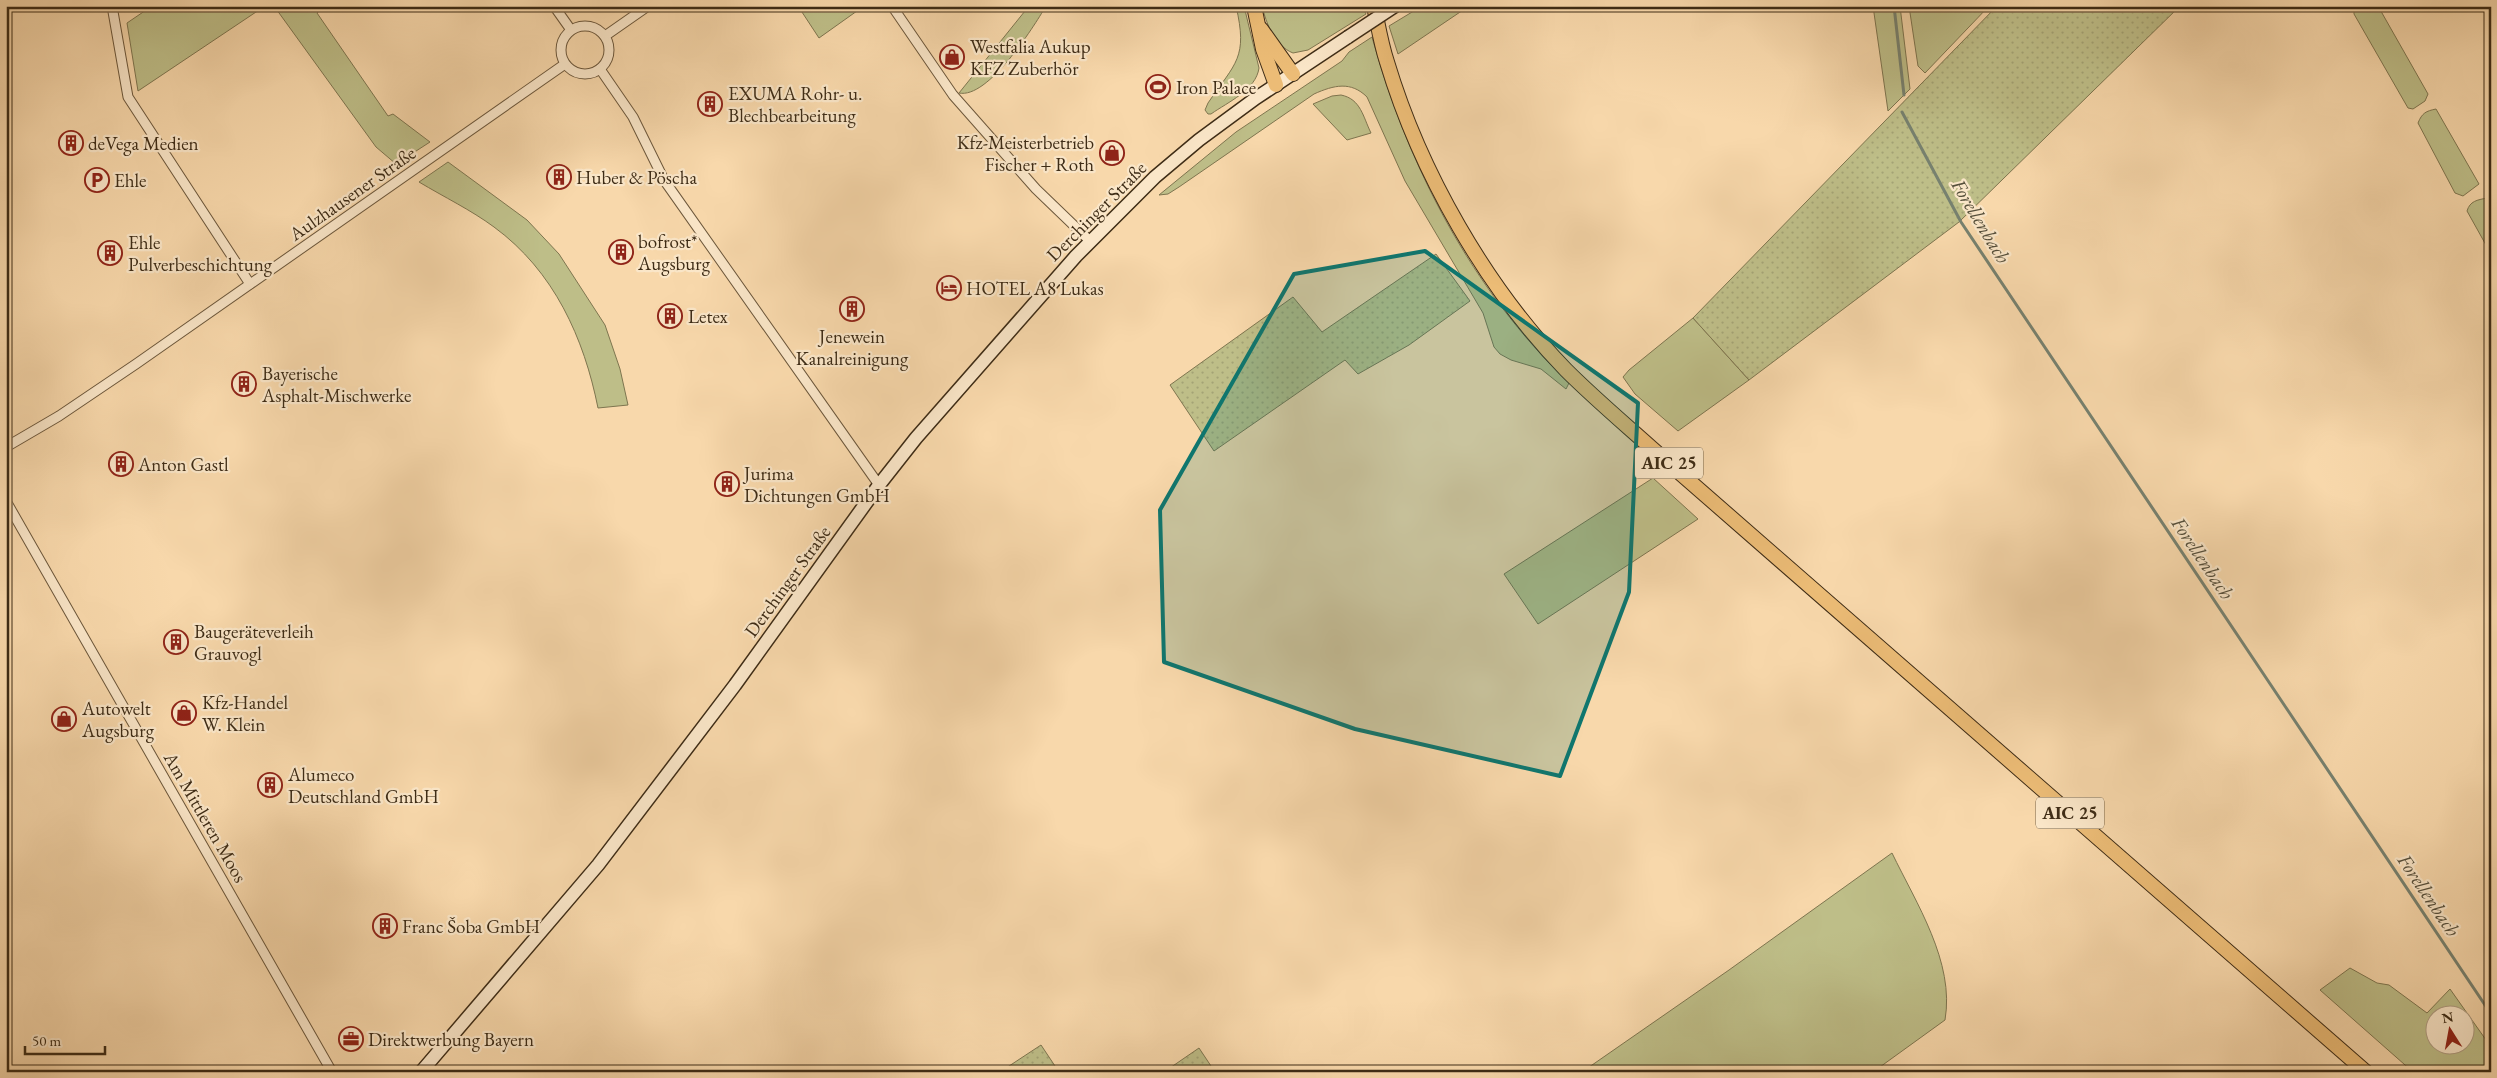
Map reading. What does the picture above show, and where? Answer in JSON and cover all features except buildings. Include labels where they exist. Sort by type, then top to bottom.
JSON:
[{"type":"main road","points":[[1254,6],[1263,49],[1276,85]]},
{"type":"main road","name":"AIC 25","points":[[1374,6],[1386,60],[1425,163],[1468,240],[1510,304],[1566,370],[1656,452],[2366,1072]]},
{"type":"main road","name":"Derchinger Straße","points":[[421,1072],[598,865],[735,685],[879,485],[931,420],[1090,241],[1170,164],[1256,98],[1395,6]]},
{"type":"main road","points":[[1258,25],[1293,74]]},
{"type":"street","points":[[112,6],[128,97],[250,284]]},
{"type":"street","points":[[554,6],[571,30]]},
{"type":"street","points":[[605,36],[648,6]]},
{"type":"street","points":[[892,6],[953,95],[1036,190],[1090,241]]},
{"type":"street","points":[[585,26],[599,31],[605,36],[609,50],[608,57],[600,69],[581,74],[569,69],[560,50],[562,42],[571,30],[585,26]]},
{"type":"street","name":"Aulzhausener Straße","points":[[6,446],[65,412],[565,64]]},
{"type":"street","points":[[600,69],[633,118],[664,180],[879,485]]},
{"type":"street","name":"Am Mittleren Moos","points":[[6,501],[332,1072]]},
{"type":"highlighted area","points":[[1425,251],[1638,403],[1629,592],[1560,776],[1355,729],[1164,662],[1160,510],[1294,274]]},
{"type":"green space","points":[[152,6],[261,6],[262,8],[138,91],[127,23]]},
{"type":"green space","points":[[274,6],[325,6],[317,13],[388,116],[393,114],[430,142],[396,164],[376,147]]},
{"type":"green space","points":[[798,6],[864,6],[819,38]]},
{"type":"green space","points":[[1029,6],[1046,6],[1031,30],[1008,60],[983,85],[971,92],[959,93]]},
{"type":"green space","points":[[1236,6],[1244,6],[1259,68],[1257,76],[1253,83],[1240,95],[1211,114],[1208,114],[1205,110],[1208,103],[1232,68],[1240,49],[1241,37]]},
{"type":"green space","points":[[1262,6],[1362,6],[1366,14],[1308,50],[1293,53],[1276,40],[1266,20]]},
{"type":"green space","points":[[1422,6],[1469,6],[1398,54],[1389,26]]},
{"type":"green space","points":[[1873,6],[1900,6],[1910,89],[1888,111]]},
{"type":"green space","points":[[1909,6],[1989,6],[1925,73],[1918,66]]},
{"type":"green space","points":[[1997,6],[2180,6],[1959,222],[1749,380],[1693,318]]},
{"type":"green space","points":[[2360,6],[2378,6],[2428,94],[2425,101],[2413,109],[2408,108],[2354,14],[2354,10]]},
{"type":"green space","points":[[1372,37],[1404,132],[1424,178],[1447,223],[1473,266],[1502,307],[1534,346],[1569,383],[1566,389],[1541,369],[1511,360],[1500,354],[1494,347],[1483,313],[1405,181],[1367,97],[1355,89],[1342,86],[1328,88],[1314,94],[1179,187],[1168,194],[1159,195],[1236,132],[1342,61],[1349,52]]},
{"type":"green space","points":[[1341,95],[1353,100],[1357,105],[1371,133],[1347,140],[1313,104],[1332,96]]},
{"type":"green space","points":[[2436,109],[2479,184],[2463,196],[2455,193],[2418,123],[2425,113]]},
{"type":"green space","points":[[448,162],[527,220],[559,254],[605,325],[620,369],[628,405],[598,408],[592,382],[575,332],[550,285],[534,264],[494,227],[467,209],[419,182]]},
{"type":"green space","points":[[2487,198],[2491,206],[2491,254],[2467,211],[2472,203]]},
{"type":"green space","points":[[1436,254],[1470,301],[1409,345],[1358,374],[1345,360],[1214,451],[1170,385],[1293,297],[1322,332]]},
{"type":"green space","points":[[1693,318],[1749,380],[1678,431],[1635,394],[1623,377]]},
{"type":"green space","points":[[1653,478],[1698,519],[1538,624],[1504,574]]},
{"type":"green space","points":[[1892,853],[1922,913],[1939,955],[1947,998],[1945,1020],[1873,1072],[1582,1072],[1729,970]]},
{"type":"green space","points":[[2350,968],[2377,983],[2389,985],[2424,1011],[2424,1056],[2474,1056],[2474,1023],[2491,1047],[2491,1072],[2413,1072],[2320,990]]},
{"type":"green space","points":[[2450,989],[2462,1006],[2434,1006]]},
{"type":"green space","points":[[1041,1045],[1059,1072],[1004,1072],[1003,1070]]},
{"type":"green space","points":[[1199,1048],[1215,1072],[1164,1072]]},
{"type":"waterway","name":"Forellenbach","points":[[1894,6],[1904,95]]},
{"type":"waterway","name":"Forellenbach","points":[[1902,112],[1961,222],[2491,1014]]},
{"type":"place","name":"Westfalia Aukup KFZ Zuberhör","points":[[952,57]]},
{"type":"place","name":"Iron Palace","points":[[1158,87]]},
{"type":"place","name":"EXUMA Rohr- u. Blechbearbeitung","points":[[710,104]]},
{"type":"place","name":"deVega Medien","points":[[71,143]]},
{"type":"place","name":"Kfz-Meisterbetrieb Fischer + Roth","points":[[1112,153]]},
{"type":"place","name":"Huber & Pöscha","points":[[559,177]]},
{"type":"place","name":"Ehle","points":[[97,180]]},
{"type":"place","name":"bofrost* Augsburg","points":[[621,252]]},
{"type":"place","name":"Ehle Pulverbeschichtung","points":[[110,253]]},
{"type":"place","name":"HOTEL A8 Lukas","points":[[949,288]]},
{"type":"place","name":"Jenewein Kanalreinigung","points":[[852,309]]},
{"type":"place","name":"Letex","points":[[670,316]]},
{"type":"place","name":"Bayerische Asphalt-Mischwerke","points":[[244,384]]},
{"type":"place","name":"Anton Gastl","points":[[121,464]]},
{"type":"place","name":"Jurima Dichtungen GmbH","points":[[727,484]]},
{"type":"place","name":"Baugeräteverleih Grauvogl","points":[[176,642]]},
{"type":"place","name":"Kfz-Handel W. Klein","points":[[184,713]]},
{"type":"place","name":"Autowelt Augsburg","points":[[64,719]]},
{"type":"place","name":"Alumeco Deutschland GmbH","points":[[270,785]]},
{"type":"place","name":"Franc Šoba GmbH","points":[[385,926]]},
{"type":"place","name":"Direktwerbung Bayern","points":[[351,1039]]}]
